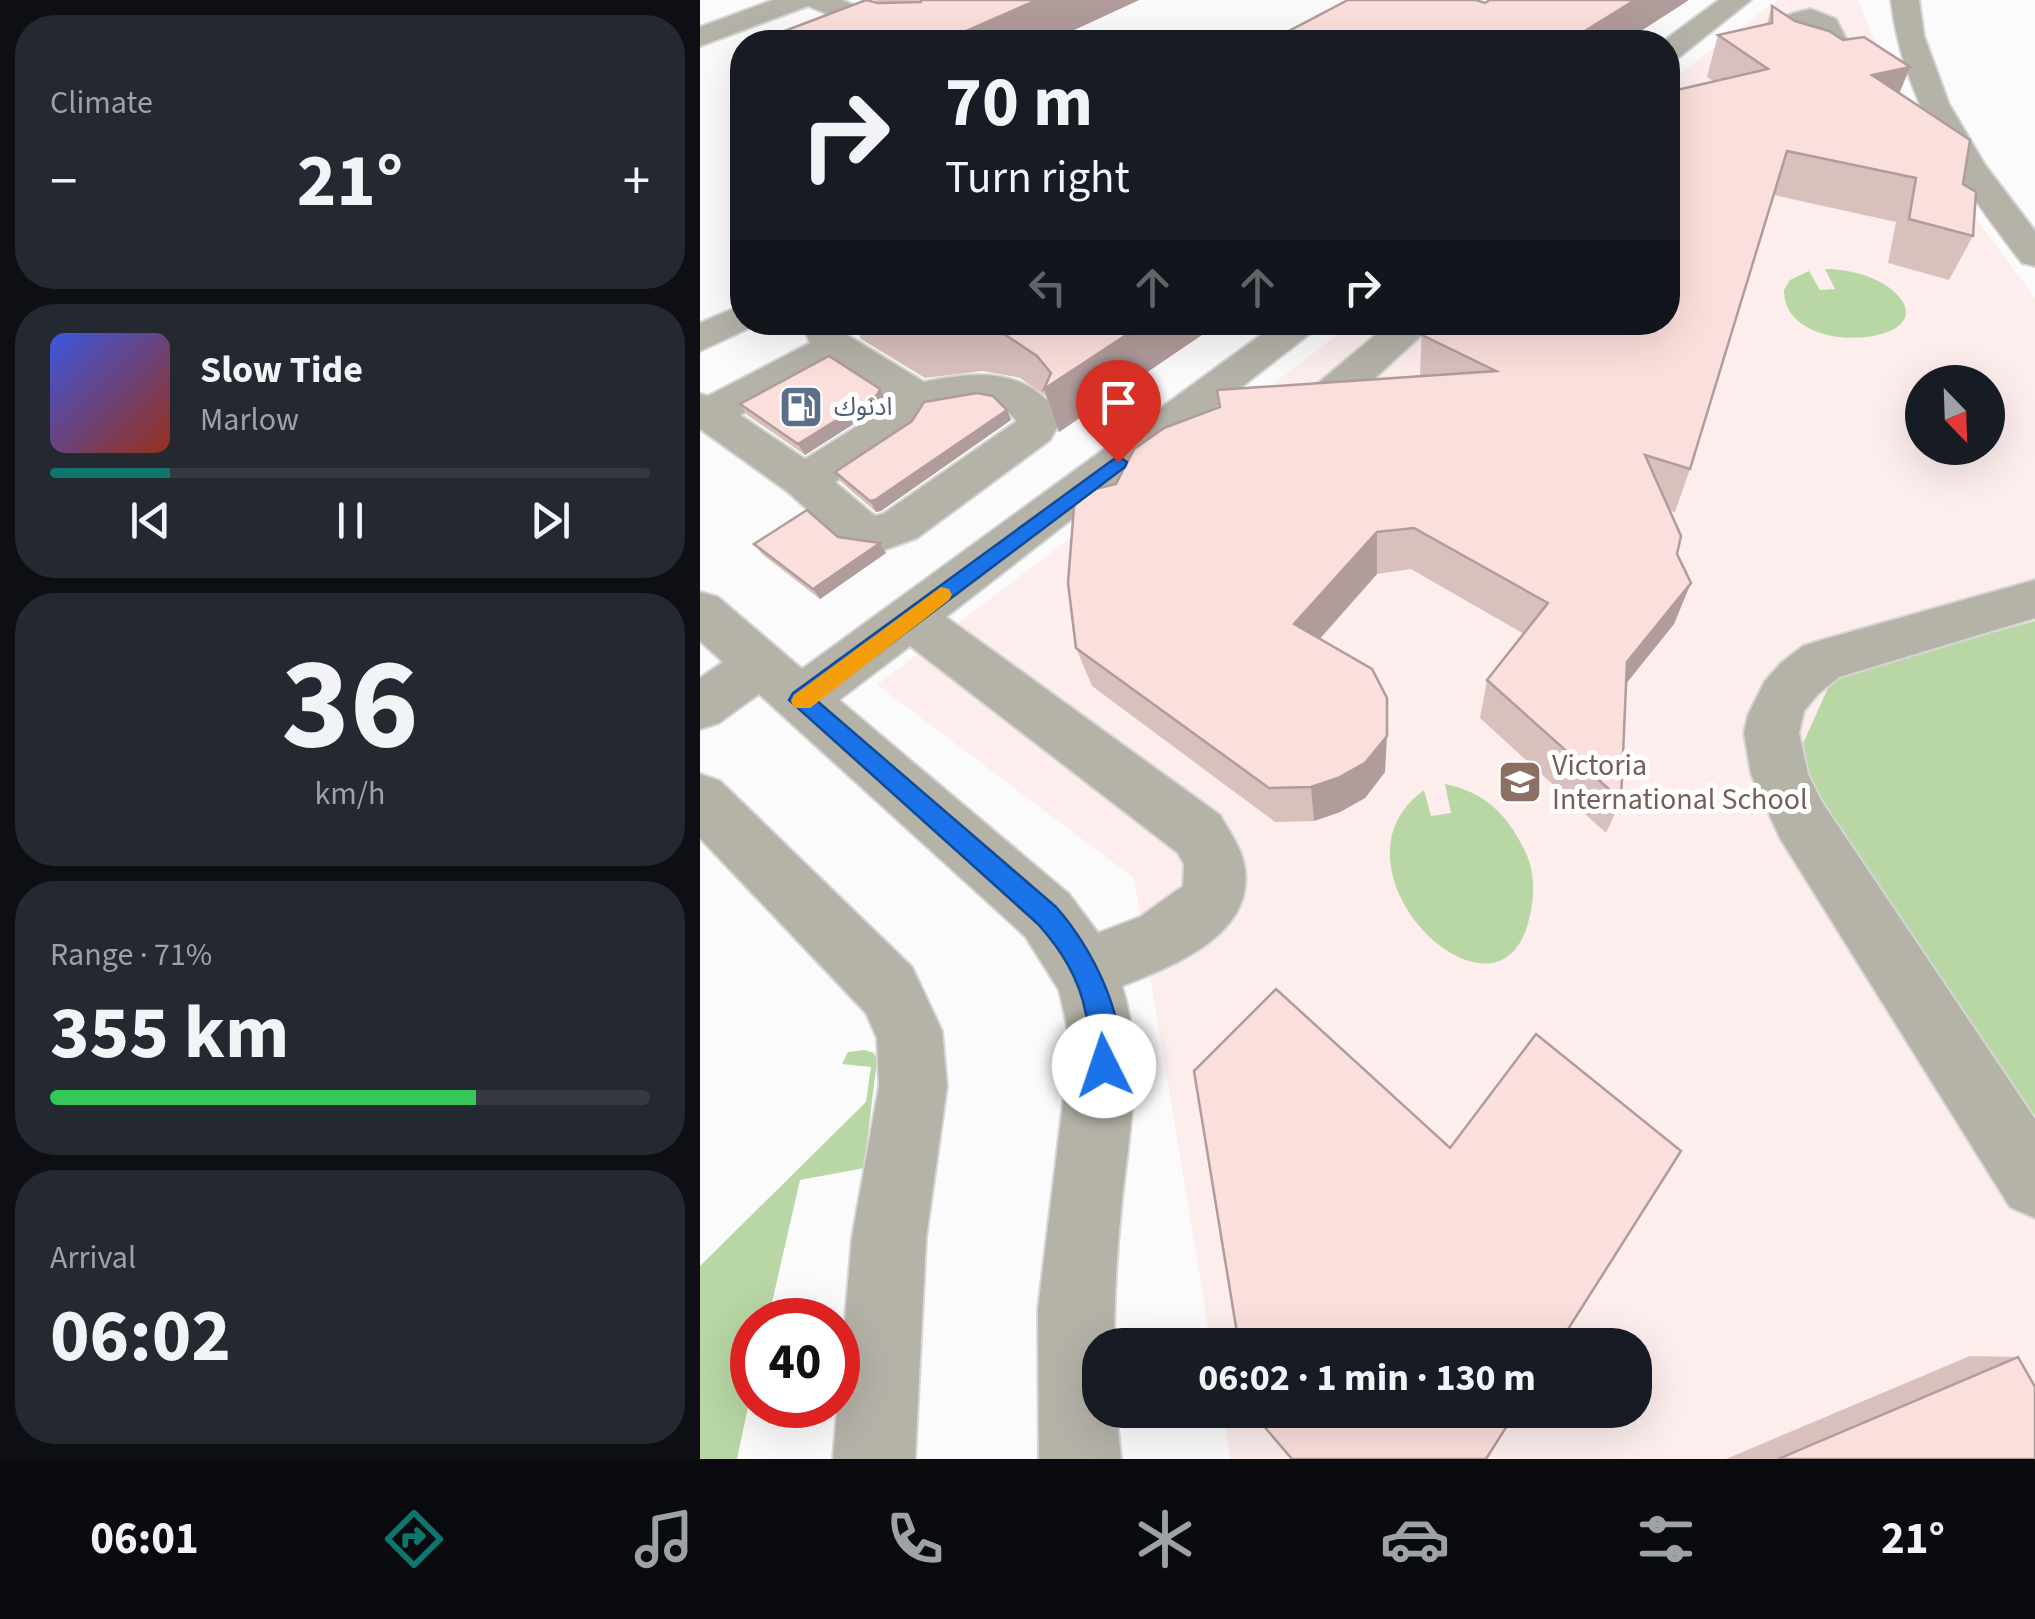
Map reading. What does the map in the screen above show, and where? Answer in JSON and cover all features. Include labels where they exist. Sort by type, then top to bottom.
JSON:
[{"type":"street","points":[[700,11],[731,0]]},
{"type":"street","points":[[700,37],[798,0]]},
{"type":"street","points":[[818,0],[889,30]]},
{"type":"street","points":[[1680,43],[1737,0]]},
{"type":"street","points":[[1903,3],[1896,70],[2035,255]]},
{"type":"street","points":[[1845,66],[1896,70]]},
{"type":"street","points":[[700,340],[730,324]]},
{"type":"street","points":[[804,481],[900,419],[912,399],[986,385],[1003,390],[1040,419],[1028,435],[900,526],[881,534],[862,532],[804,481],[704,411],[827,335]]},
{"type":"street","points":[[830,335],[906,388],[912,399]]},
{"type":"street","points":[[700,707],[780,682],[910,618],[1288,335]]},
{"type":"street","points":[[1207,396],[1282,408],[1312,406],[1334,394],[1401,335]]},
{"type":"street","points":[[2035,599],[1822,661],[1794,680],[1784,694],[1776,708],[1771,742],[1780,781],[1801,820],[2035,1182]]},
{"type":"street","points":[[700,612],[1047,916],[1069,940],[1086,969],[1100,1015],[1104,1066],[1083,1218],[1074,1326],[1080,1459]]},
{"type":"street","points":[[910,618],[1200,834],[1211,850],[1216,869],[1214,890],[1204,910],[1187,926],[1086,969]]},
{"type":"street","points":[[700,799],[888,990],[904,1014],[912,1048],[912,1086],[893,1207],[879,1344],[874,1459]]},
{"type":"shaded area","name":"Victoria International School","points":[[1777,0],[1858,0],[1912,132],[2035,298],[2035,1459],[1230,1459],[1225,1428],[1652,1428],[1652,1328],[1208,1328],[1134,878],[877,685],[1337,335],[1680,335],[1680,74]]},
{"type":"green space","points":[[1825,269],[1860,274],[1891,289],[1905,308],[1902,323],[1886,333],[1862,338],[1835,336],[1810,328],[1791,313],[1784,290],[1790,280],[1809,271],[1820,290],[1835,289]]},
{"type":"green space","points":[[2035,621],[2035,1125],[1796,759],[1833,677]]},
{"type":"green space","points":[[1445,784],[1471,792],[1492,806],[1517,836],[1531,867],[1533,895],[1528,923],[1510,955],[1483,964],[1453,954],[1424,931],[1401,898],[1390,861],[1396,823],[1424,790],[1431,816],[1451,813]]},
{"type":"green space","points":[[865,1050],[874,1053],[877,1060],[864,1168],[800,1180],[773,1298],[730,1298],[730,1428],[744,1428],[737,1459],[700,1459],[700,1266],[866,1102],[871,1067],[842,1064],[848,1052]]},
{"type":"building","points":[[866,0],[1037,0],[969,30],[787,30]]},
{"type":"building","points":[[1348,0],[1485,3],[1635,0],[1586,30],[1291,30]]},
{"type":"building","points":[[1772,6],[1795,21],[1829,31],[1843,40],[1864,37],[1910,67],[1872,75],[1970,140],[1963,184],[1976,192],[1973,236],[1909,219],[1916,178],[1787,151],[1690,469],[1645,455],[1681,536],[1677,554],[1691,583],[1627,662],[1621,800],[1487,680],[1548,603],[1414,528],[1377,532],[1294,624],[1372,669],[1387,698],[1387,736],[1365,763],[1338,778],[1311,787],[1269,788],[1076,648],[1068,583],[1075,494],[1116,484],[1134,449],[1164,428],[1220,407],[1217,390],[1496,371],[1422,335],[1680,335],[1680,89],[1768,69],[1718,35],[1772,23]]},
{"type":"building","points":[[1006,335],[1126,335],[1044,389],[1051,373],[1037,356]]},
{"type":"building","points":[[829,356],[880,389],[877,395],[798,444],[740,404]]},
{"type":"building","points":[[977,393],[993,396],[1007,410],[875,500],[870,501],[835,472],[912,421],[924,402]]},
{"type":"building","points":[[807,510],[838,537],[880,543],[813,589],[754,544]]},
{"type":"building","points":[[1276,989],[1450,1148],[1536,1034],[1681,1151],[1569,1328],[1236,1328],[1194,1071]]},
{"type":"building","points":[[2018,1357],[2035,1387],[2035,1459],[1778,1459]]},
{"type":"building","points":[[1265,1428],[1506,1428],[1486,1459],[1292,1459]]},
{"type":"slow traffic","points":[[802,701],[941,595]]},
{"type":"place","name":"ادنوك","points":[[801,407]]},
{"type":"place","name":"Victoria International School","points":[[1520,782]]},
{"type":"route","points":[[1104,1066],[1100,1015],[1086,969],[1069,940],[1047,916],[800,700],[1118,462]]}]
